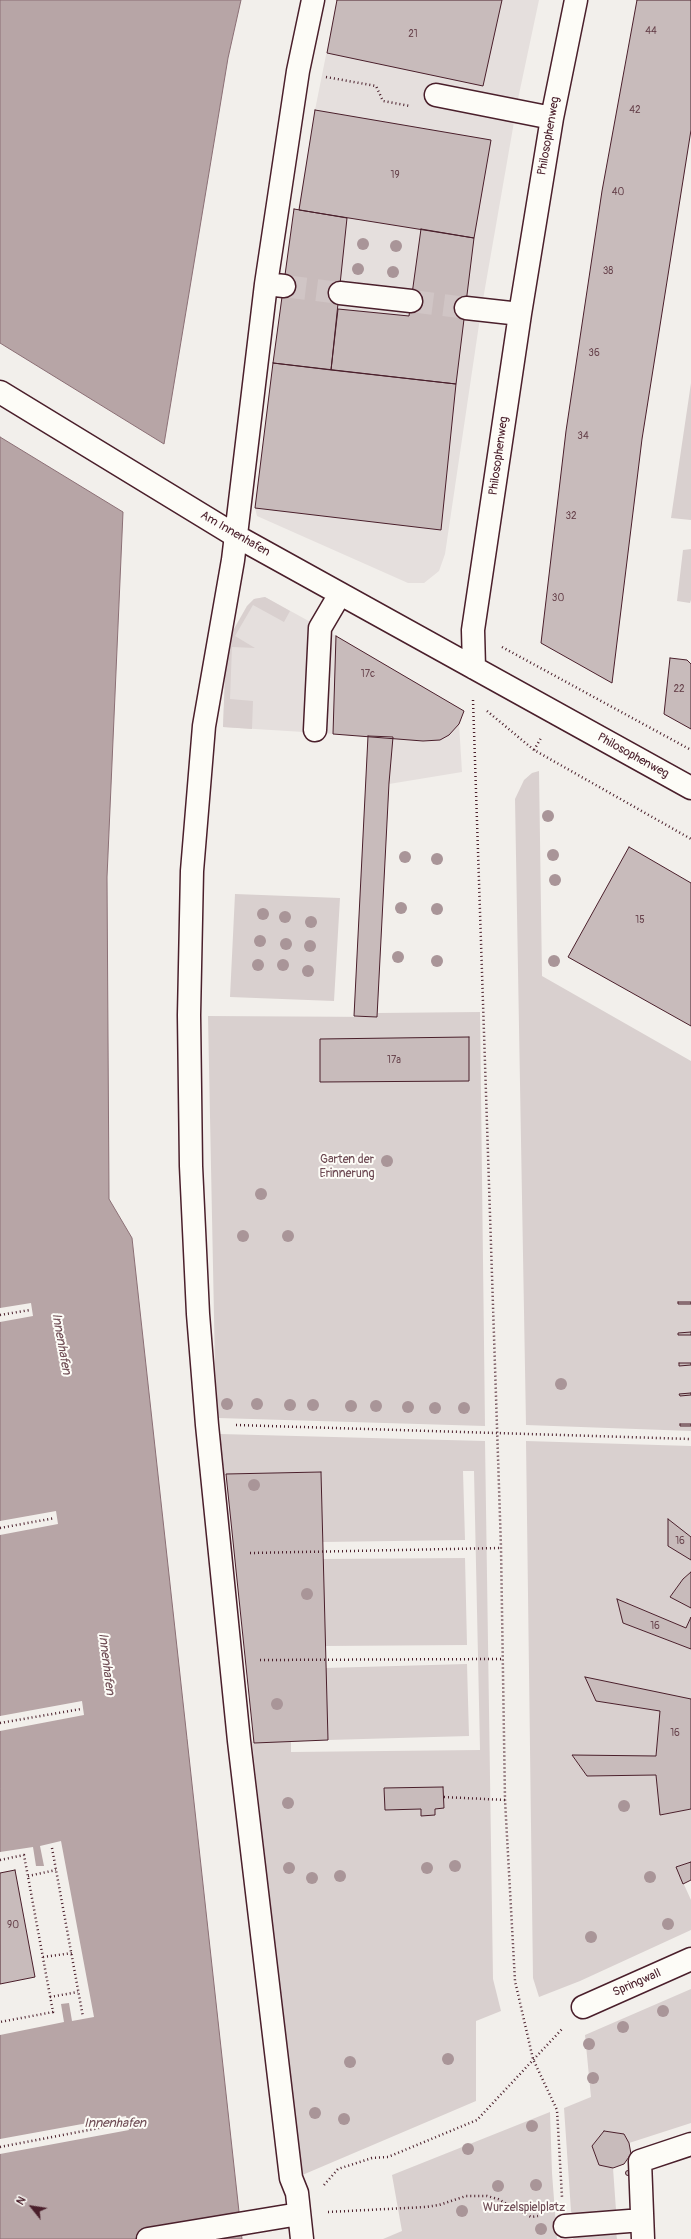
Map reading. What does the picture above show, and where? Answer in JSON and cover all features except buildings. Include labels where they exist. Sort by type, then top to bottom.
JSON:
[{"type":"street","points":[[302,2239],[290,2216],[297,2193],[291,2178],[239,1742],[207,1425],[198,1314],[190,1166],[188,1015],[192,871],[204,726],[228,531],[275,285],[298,71],[313,0]]},
{"type":"street","name":"Philosophenweg","points":[[576,0],[552,118],[520,314],[473,630],[474,668],[691,788]]},
{"type":"street","points":[[436,95],[552,118]]},
{"type":"street","points":[[340,293],[411,301]]},
{"type":"street","points":[[466,308],[520,314]]},
{"type":"street","name":"Am Innenhafen","points":[[0,392],[228,531],[474,668]]},
{"type":"street","points":[[315,730],[320,628],[340,594]]},
{"type":"street","name":"Springwall","points":[[583,2007],[691,1959]]},
{"type":"street","points":[[564,2219],[643,2230],[640,2161],[691,2144]]},
{"type":"street","points":[[148,2239],[290,2216]]},
{"type":"path","points":[[473,630],[691,750]]},
{"type":"path","points":[[290,2216],[397,2207],[426,2207],[473,2196],[498,2199],[531,2217],[564,2219],[557,2110],[533,2059],[515,1981],[505,1800],[498,1433],[473,701],[477,703]]},
{"type":"path","points":[[481,706],[534,750],[691,839]]},
{"type":"path","points":[[0,1315],[30,1310]]},
{"type":"path","points":[[207,1425],[691,1439]]},
{"type":"path","points":[[0,1528],[55,1518]]},
{"type":"path","points":[[242,1554],[501,1548]]},
{"type":"path","points":[[253,1660],[502,1659]]},
{"type":"path","points":[[0,1723],[81,1709]]},
{"type":"path","points":[[444,1797],[505,1800]]},
{"type":"path","points":[[52,1848],[73,1953],[83,2017]]},
{"type":"path","points":[[0,1860],[24,1855],[53,2012],[0,2022]]},
{"type":"path","points":[[28,1876],[56,1870]]},
{"type":"path","points":[[43,1957],[73,1953]]},
{"type":"path","points":[[50,1997],[78,1992]]},
{"type":"path","points":[[290,2216],[338,2169],[372,2158],[388,2157],[477,2120],[583,2007]]},
{"type":"path","points":[[0,2147],[125,2124]]},
{"type":"shaded area","points":[[337,0],[539,0],[518,99],[481,311],[445,554],[439,571],[424,583],[408,583],[257,516],[255,508],[298,210],[315,110]]},
{"type":"shaded area","points":[[265,597],[336,636],[464,711],[459,724],[462,772],[389,784],[377,1017],[354,1016],[368,736],[223,727],[226,650],[247,606],[254,599]]},
{"type":"green space","points":[[691,383],[691,520],[671,518]]},
{"type":"green space","points":[[691,549],[690,603],[677,601],[683,550]]},
{"type":"green space","points":[[265,597],[290,611],[284,622],[253,605],[235,636],[255,648],[232,647],[230,699],[253,701],[252,729],[223,727],[226,650],[231,634],[247,606],[254,599]]},
{"type":"green space","points":[[539,771],[542,976],[691,1061],[691,1431],[526,1425],[515,799],[524,780],[532,773]]},
{"type":"green space","points":[[235,894],[340,898],[334,1001],[230,997]]},
{"type":"green space","name":"Garten der Erinnerung","points":[[480,1012],[485,1426],[218,1418],[215,1367],[208,1016],[377,1017],[378,1013]]},
{"type":"green space","points":[[220,1434],[485,1441],[493,1979],[501,2011],[476,2021],[476,2101],[300,2176],[252,1741],[254,1743],[291,1741],[291,1752],[480,1750],[474,1471],[463,1471],[465,1540],[323,1542],[321,1472],[226,1474],[224,1476]]},
{"type":"green space","points":[[526,1441],[691,1446],[691,1537],[668,1520],[668,1546],[691,1560],[691,1572],[683,1579],[670,1597],[691,1608],[691,1617],[686,1628],[617,1599],[623,1623],[691,1649],[691,1699],[596,1701],[660,1711],[656,1756],[572,1756],[587,1776],[656,1775],[661,1815],[691,1809],[691,1862],[676,1867],[691,1900],[691,1930],[580,1981],[539,1997],[533,1978]]},
{"type":"green space","points":[[465,1558],[467,1645],[325,1646],[323,1559]]},
{"type":"green space","points":[[467,1664],[469,1736],[328,1740],[325,1668]]},
{"type":"green space","points":[[691,1989],[691,2123],[629,2143],[624,2134],[604,2131],[592,2146],[599,2165],[613,2168],[616,2210],[614,2213],[573,2216],[571,2211],[564,2108],[591,2097],[585,2035]]},
{"type":"green space","name":"Wurzelspielplatz","points":[[550,2112],[552,2173],[557,2239],[383,2239],[402,2231],[392,2175]]},
{"type":"green space","points":[[616,2232],[617,2239],[573,2239],[575,2235]]},
{"type":"water","points":[[0,0],[241,0],[228,58],[164,444],[0,343]]},
{"type":"water","name":"Innenhafen","points":[[0,437],[123,512],[107,877],[109,1199],[132,1238],[242,2239],[0,2239]]},
{"type":"pier","points":[[31,1303],[33,1316],[0,1322],[0,1308]]},
{"type":"pier","points":[[56,1511],[58,1524],[0,1535],[0,1521]]},
{"type":"pier","points":[[82,1701],[84,1715],[0,1731],[0,1716]]},
{"type":"pier","points":[[61,1841],[94,2017],[72,2021],[69,2003],[61,2004],[64,2022],[0,2035],[0,1852],[33,1847],[36,1866],[44,1866],[40,1846]]},
{"type":"pier","points":[[126,2116],[129,2130],[0,2154],[0,2139]]},
{"type":"tunnel","points":[[284,286],[340,293]]},
{"type":"tunnel","points":[[411,301],[466,308]]}]
